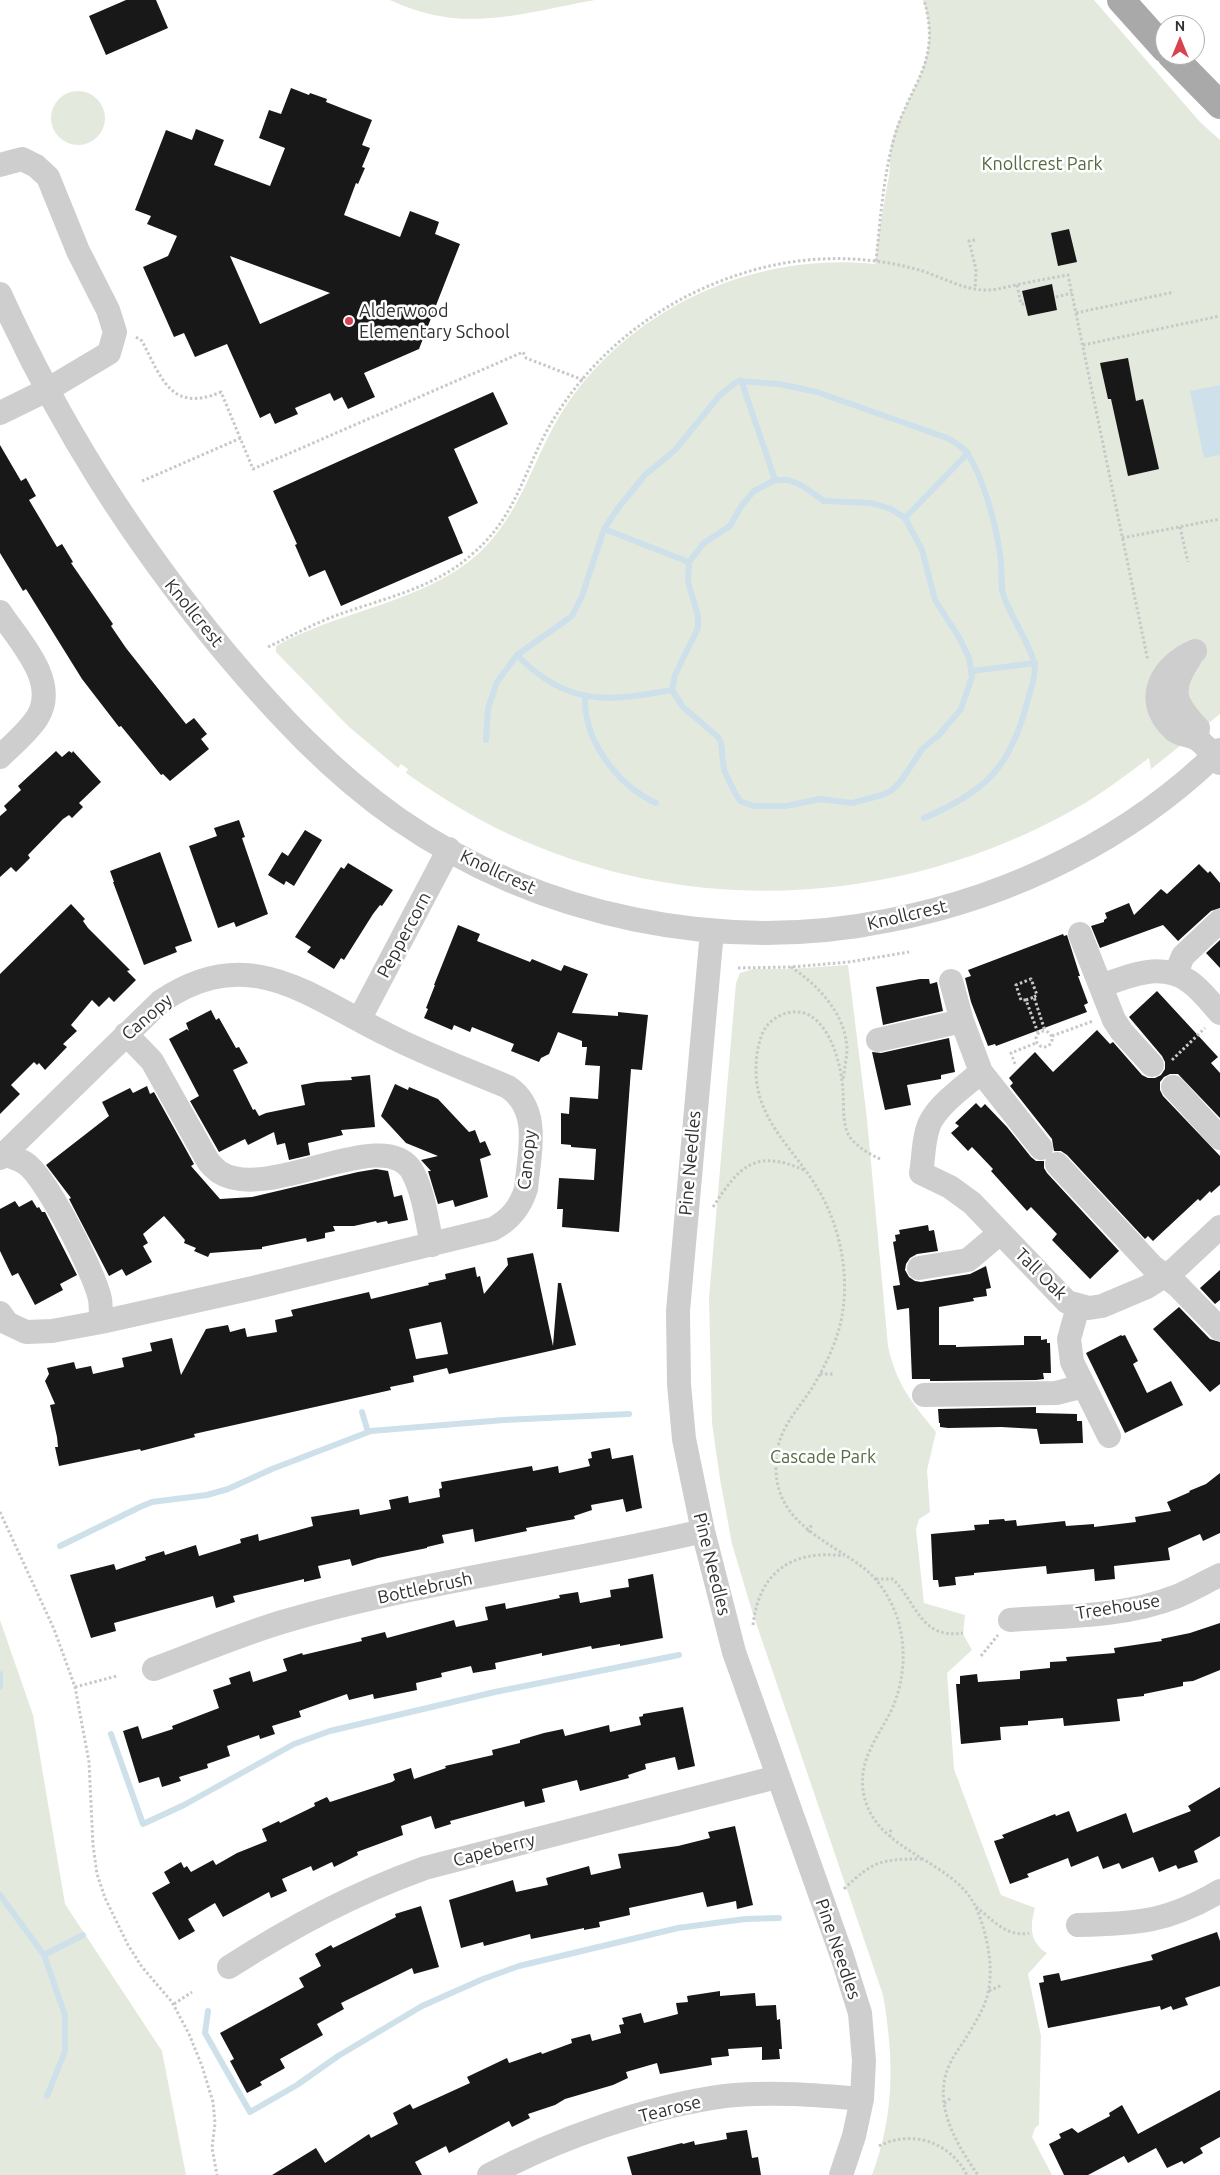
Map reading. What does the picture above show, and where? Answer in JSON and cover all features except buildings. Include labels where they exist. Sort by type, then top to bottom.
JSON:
[{"type":"main road","points":[[1121,0],[1155,38]]},
{"type":"main road","points":[[1181,65],[1220,105]]},
{"type":"street","points":[[0,165],[22,159],[36,166],[48,177],[78,251],[108,310],[115,332],[109,353],[47,390],[0,413]]},
{"type":"street","name":"Knollcrest","points":[[0,294],[47,390],[93,471],[142,546],[196,617],[261,695],[301,737],[351,782],[402,822],[481,867],[514,881],[584,906],[667,926],[712,931],[780,933],[837,929],[917,915],[974,899],[1025,880],[1102,840],[1218,756]]},
{"type":"street","points":[[0,612],[39,671],[44,693],[43,703],[37,717],[0,757]]},
{"type":"street","points":[[1197,739],[1218,756]]},
{"type":"street","name":"Peppercorn","points":[[359,1020],[449,849]]},
{"type":"street","points":[[1176,973],[1184,956],[1220,921]]},
{"type":"street","name":"Pine Needles","points":[[712,931],[683,1238],[678,1347],[684,1439],[703,1531],[734,1652],[842,1956],[860,2012],[864,2061],[862,2099],[854,2136],[841,2175]]},
{"type":"street","points":[[1080,934],[1111,1014],[1122,1032],[1161,1063]]},
{"type":"street","points":[[1101,986],[1141,973],[1167,971],[1176,973],[1194,985],[1213,1020]]},
{"type":"street","name":"Canopy","points":[[0,1313],[8,1323],[26,1332],[38,1333],[102,1322],[493,1229],[509,1219],[515,1212],[526,1189],[530,1116],[521,1097],[508,1087],[406,1044],[282,981],[255,975],[233,974],[200,981],[171,994],[150,1010],[2,1156]]},
{"type":"street","points":[[951,981],[962,1022],[981,1072],[1049,1156],[1165,1277],[1178,1286],[1220,1329]]},
{"type":"street","points":[[878,1040],[962,1022]]},
{"type":"street","points":[[126,1034],[152,1061],[208,1161],[218,1172],[231,1178],[251,1180],[275,1178],[358,1157],[390,1155],[402,1161],[411,1170],[418,1186],[432,1245]]},
{"type":"street","name":"Tall Oak","points":[[981,1072],[944,1105],[932,1119],[927,1134],[921,1173],[950,1187],[972,1203],[1067,1302],[1089,1308],[1113,1302],[1165,1277],[1220,1227]]},
{"type":"street","points":[[1173,1087],[1220,1138]]},
{"type":"street","points":[[2,1156],[26,1163],[49,1192],[93,1276],[100,1299],[102,1322]]},
{"type":"street","points":[[919,1268],[968,1260],[1000,1233]]},
{"type":"street","points":[[1078,1306],[1069,1339],[1072,1362],[1110,1436]]},
{"type":"street","points":[[924,1395],[1056,1393],[1084,1386]]},
{"type":"street","name":"Bottlebrush","points":[[154,1670],[246,1634],[313,1613],[384,1596],[703,1531]]},
{"type":"street","name":"Treehouse","points":[[1010,1620],[1117,1612],[1146,1606],[1175,1597],[1220,1575]]},
{"type":"street","name":"Capeberry","points":[[229,1967],[273,1938],[314,1915],[389,1881],[425,1868],[777,1776]]},
{"type":"street","points":[[1078,1925],[1128,1924],[1165,1917],[1178,1913],[1220,1891]]},
{"type":"street","name":"Tearose","points":[[489,2175],[530,2155],[596,2130],[695,2102],[726,2096],[755,2094],[793,2094],[862,2099]]},
{"type":"path","points":[[876,261],[892,145],[906,105],[920,80],[929,52],[930,28],[924,0]]},
{"type":"path","points":[[975,240],[969,240],[976,269],[975,289]]},
{"type":"path","points":[[268,646],[340,614],[439,578],[469,557],[490,536],[514,502],[551,423],[583,380],[612,347],[648,319],[712,283],[750,271],[793,262],[832,258],[876,261],[918,269],[975,289],[991,290],[1068,275],[1148,663]]},
{"type":"path","points":[[1017,285],[1021,304],[1024,304]]},
{"type":"path","points":[[1076,313],[1174,292]]},
{"type":"path","points":[[1056,297],[1072,293]]},
{"type":"path","points":[[1082,345],[1220,316]]},
{"type":"path","points":[[131,334],[142,341],[165,384],[173,393],[184,398],[196,400],[221,392],[253,469],[523,352],[526,358],[583,380]]},
{"type":"path","points":[[142,482],[241,438]]},
{"type":"path","points":[[1122,538],[1220,519]]},
{"type":"path","points":[[1180,527],[1188,562]]},
{"type":"path","points":[[738,968],[791,967],[849,962],[909,952]]},
{"type":"path","points":[[791,967],[809,979],[822,993],[840,1022],[847,1051],[842,1084],[844,1120],[849,1135],[865,1150],[880,1159]]},
{"type":"path","points":[[1034,997],[1021,1000],[1016,985],[1031,979],[1036,995],[1034,997],[1045,1031],[1052,1036]]},
{"type":"path","points":[[1026,1000],[1038,1033],[1035,1039],[1036,1043]]},
{"type":"path","points":[[842,1084],[830,1040],[821,1025],[810,1016],[794,1012],[776,1016],[768,1023],[760,1040],[757,1057],[758,1092],[772,1127],[816,1185],[832,1218],[838,1234],[843,1264],[844,1293],[840,1326],[820,1374],[786,1422],[778,1444],[776,1458],[777,1480],[784,1501],[798,1522],[808,1532],[866,1570],[876,1579],[896,1614],[902,1641],[903,1670],[901,1685],[893,1706],[865,1760],[863,1788],[866,1802],[874,1818],[890,1837],[950,1878],[976,1906],[1007,1931],[1015,1935],[1029,1933]]},
{"type":"path","points":[[1052,1036],[1111,1014]]},
{"type":"path","points":[[1161,1063],[1213,1020]]},
{"type":"path","points":[[1038,1033],[1045,1031]]},
{"type":"path","points":[[1016,1064],[1011,1053],[1036,1043],[1044,1047],[1049,1045],[1052,1036]]},
{"type":"path","points":[[713,1207],[737,1174],[752,1164],[774,1160],[806,1171]]},
{"type":"path","points":[[820,1374],[833,1374]]},
{"type":"path","points":[[0,1512],[54,1629],[75,1687],[85,1730],[89,1762],[93,1845],[97,1874],[104,1898],[137,1960],[174,2004],[202,2066],[214,2102],[215,2123],[212,2148],[217,2175]]},
{"type":"path","points":[[808,1532],[812,1524]]},
{"type":"path","points":[[753,1625],[757,1602],[765,1585],[784,1565],[800,1557],[819,1554],[845,1556]]},
{"type":"path","points":[[876,1579],[893,1579],[901,1588],[917,1615],[928,1626],[942,1633],[963,1633]]},
{"type":"path","points":[[75,1687],[117,1676]]},
{"type":"path","points":[[890,1837],[891,1827]]},
{"type":"path","points":[[844,1889],[860,1874],[876,1863],[894,1859],[922,1859]]},
{"type":"path","points":[[976,1906],[989,1954],[989,1991],[979,2016],[948,2068],[945,2080],[944,2103],[955,2140],[978,2175]]},
{"type":"path","points":[[989,1991],[1002,1985]]},
{"type":"path","points":[[174,2004],[192,1992]]},
{"type":"path","points":[[944,2103],[951,2098]]},
{"type":"path","points":[[878,2146],[897,2138],[925,2140],[942,2147],[968,2175]]},
{"type":"path","points":[[963,2168],[970,2163]]},
{"type":"green space","points":[[390,0],[595,0],[517,15],[467,19],[442,17],[417,11]]},
{"type":"green space","name":"Knollcrest Park","points":[[923,0],[1094,0],[1200,122],[1220,140],[1220,714],[1151,769],[1149,758],[1096,796],[1062,816],[998,846],[932,868],[864,883],[796,890],[727,890],[658,881],[590,865],[508,834],[449,801],[406,773],[408,769],[401,764],[398,768],[348,726],[276,652],[276,646],[300,634],[433,584],[457,570],[478,554],[493,538],[516,504],[562,412],[589,375],[622,343],[658,316],[698,294],[740,278],[784,267],[830,262],[875,264],[889,177],[891,146],[897,126],[926,59],[929,42],[928,22]]},
{"type":"green space","points":[[78,91],[88,93],[97,99],[103,108],[105,118],[103,128],[97,137],[88,143],[78,145],[68,143],[59,137],[53,128],[51,118],[53,108],[59,99],[68,93]]},
{"type":"green space","name":"Cascade Park","points":[[848,965],[867,1119],[888,1346],[900,1382],[919,1412],[936,1432],[927,1470],[930,1512],[919,1519],[916,1529],[924,1603],[965,1615],[963,1634],[972,1650],[947,1673],[954,1769],[1001,1895],[1035,1908],[1032,1933],[1037,1944],[1047,1953],[1028,1974],[1041,2036],[1039,2125],[1035,2128],[1032,2137],[1052,2175],[872,2175],[885,2130],[890,2086],[889,2041],[883,1995],[752,1611],[732,1544],[720,1479],[712,1423],[709,1298],[736,983],[740,973],[753,969],[789,969]]},
{"type":"green space","points":[[0,1620],[33,1715],[65,1904],[162,2051],[186,2175],[0,2175]]},
{"type":"water","points":[[1220,385],[1220,455],[1204,458],[1190,391]]},
{"type":"waterway","points":[[741,380],[775,480]]},
{"type":"waterway","points":[[486,740],[488,708],[497,682],[517,655],[572,616],[582,596],[604,529],[618,508],[645,475],[675,450],[720,395],[738,381],[779,384],[817,392],[947,438],[966,451],[984,489],[998,543],[1004,597],[1031,653],[1035,667],[1034,677],[1020,726],[1003,761],[979,787],[963,798],[924,818]]},
{"type":"waterway","points":[[905,518],[968,453]]},
{"type":"waterway","points":[[775,480],[788,480],[801,485],[824,501],[871,503],[891,509],[905,518],[922,550],[935,600],[960,639],[969,658],[972,677],[961,709],[938,736],[923,748],[901,781],[891,791],[882,795],[852,803],[820,799],[786,806],[754,806],[740,801],[724,770],[721,743],[718,737],[683,707],[672,690],[675,675],[698,628],[698,616],[688,582],[689,562],[704,543],[730,526],[742,505],[754,491],[775,480]]},
{"type":"waterway","points":[[604,529],[689,562]]},
{"type":"waterway","points":[[517,655],[535,672],[570,692],[607,698],[672,690]]},
{"type":"waterway","points":[[972,671],[1035,663]]},
{"type":"waterway","points":[[585,697],[590,730],[606,760],[628,785],[656,803]]},
{"type":"waterway","points":[[362,1412],[368,1432]]},
{"type":"waterway","points":[[60,1546],[152,1502],[207,1495],[228,1489],[272,1469],[371,1431],[504,1420],[629,1414]]},
{"type":"waterway","points":[[111,1734],[143,1824],[184,1805],[294,1744],[330,1731],[495,1692],[679,1655]]},
{"type":"waterway","points":[[0,1674],[0,1687]]},
{"type":"waterway","points":[[0,1895],[44,1955],[65,2015],[65,2051],[47,2096]]},
{"type":"waterway","points":[[208,2011],[205,2033],[250,2112],[297,2085],[338,2056],[422,2006],[483,1979],[519,1966],[678,1928],[745,1919],[779,1918]]},
{"type":"waterway","points":[[44,1955],[83,1935]]},
{"type":"place","name":"Alderwood Elementary School","points":[[349,321]]}]
